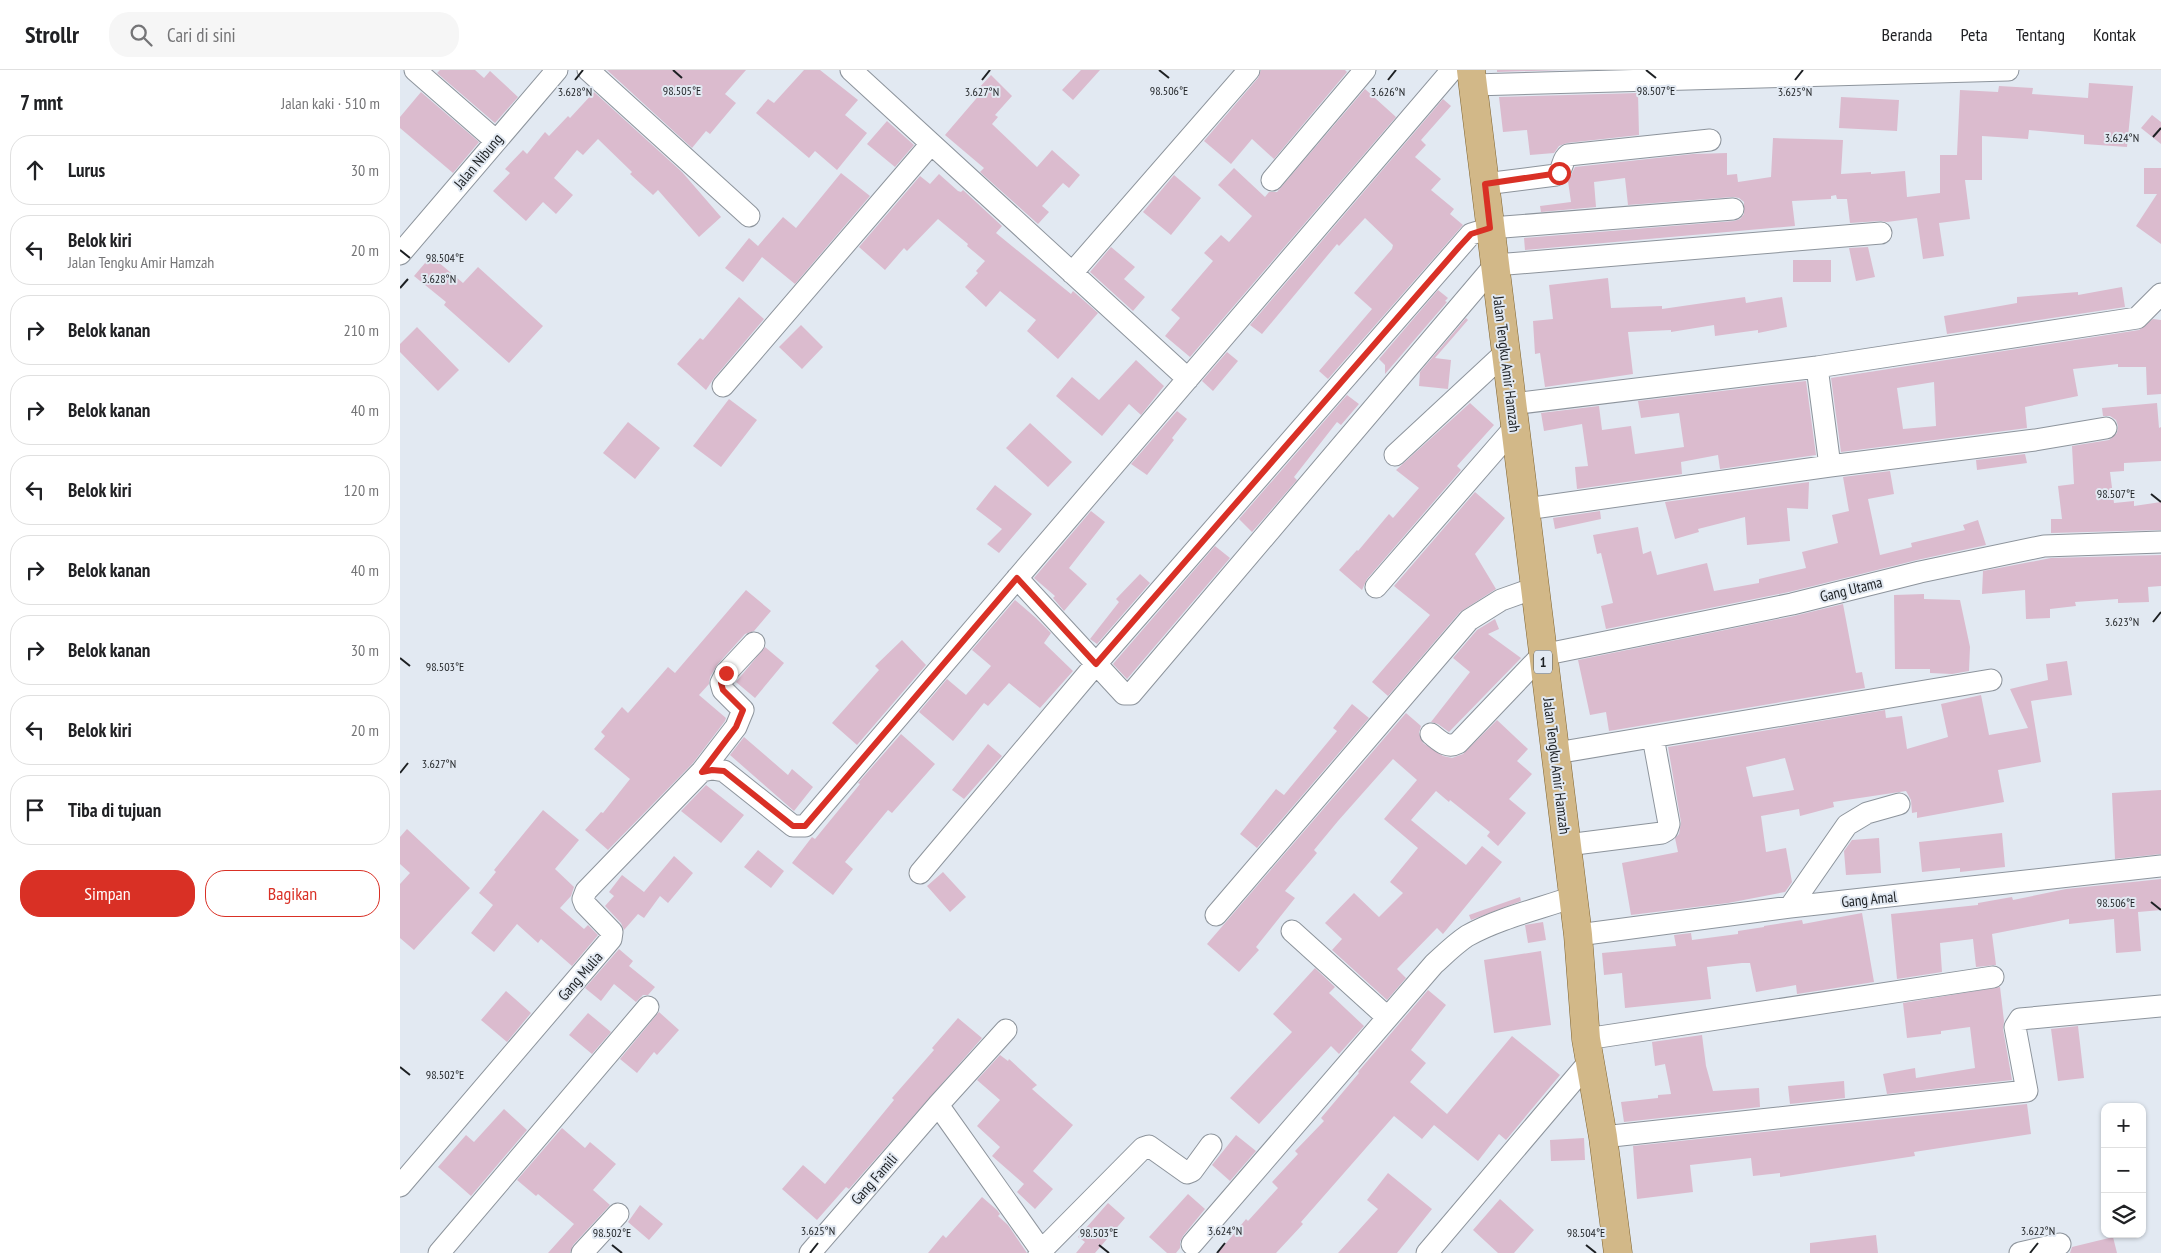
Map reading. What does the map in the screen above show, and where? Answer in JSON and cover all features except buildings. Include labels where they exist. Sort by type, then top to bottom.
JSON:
[{"type":"main road","name":"Jalan Tengku Amir Hamzah","points":[[1465,75],[1485,184],[1578,936],[1587,1051],[1603,1137],[1618,1253]]},
{"type":"street","points":[[415,70],[495,140]]},
{"type":"street","name":"Jalan Nibung","points":[[400,254],[555,70]]},
{"type":"street","points":[[588,70],[749,216]]},
{"type":"street","points":[[851,70],[1188,379]]},
{"type":"street","points":[[1072,273],[1249,70]]},
{"type":"street","points":[[1272,180],[1365,70]]},
{"type":"street","points":[[702,772],[712,770],[724,771],[793,826],[805,826],[1188,379],[1465,75],[2008,70]]},
{"type":"street","points":[[1485,184],[1556,175],[1561,170],[1564,158],[1568,155],[1710,140]]},
{"type":"street","points":[[723,386],[932,144]]},
{"type":"street","points":[[920,873],[1096,664],[1471,234],[1490,228],[1733,209]]},
{"type":"street","points":[[1017,578],[1124,694],[1131,694],[1495,265],[1881,233]]},
{"type":"street","points":[[1376,587],[1514,416],[2137,318],[2161,294]]},
{"type":"street","points":[[1395,456],[1506,352]]},
{"type":"street","points":[[1817,367],[1830,466]]},
{"type":"street","points":[[1526,509],[1830,466],[2035,440],[2106,428]]},
{"type":"street","name":"Gang Utama","points":[[1542,655],[1792,604],[1929,570],[2044,546],[2161,542]]},
{"type":"street","points":[[1216,915],[1469,620],[1501,600],[1535,588]]},
{"type":"street","name":"Gang Mulia","points":[[400,1186],[612,940],[612,932],[585,904],[583,898],[586,891],[702,772],[736,727],[743,710],[723,690],[721,683],[726,673],[754,643]]},
{"type":"street","points":[[1431,734],[1447,746],[1458,743],[1542,655]]},
{"type":"street","points":[[1556,753],[1991,680]]},
{"type":"street","points":[[1567,845],[1662,833],[1667,830],[1669,824],[1653,737]]},
{"type":"street","points":[[1790,907],[1847,825],[1867,813],[1899,804]]},
{"type":"street","name":"Gang Amal","points":[[1578,936],[1790,907],[2161,866]]},
{"type":"street","points":[[1192,1244],[1434,964],[1456,944],[1489,926],[1573,897]]},
{"type":"street","points":[[1292,931],[1387,1017]]},
{"type":"street","points":[[1427,1253],[1587,1051],[1993,977]]},
{"type":"street","points":[[1603,1137],[2027,1091],[2015,1027],[2020,1019],[2161,1006]]},
{"type":"street","points":[[439,1253],[648,1007]]},
{"type":"street","name":"Gang Famili","points":[[810,1253],[938,1105],[1006,1030]]},
{"type":"street","points":[[938,1105],[1041,1252],[1143,1148],[1149,1146],[1187,1173],[1192,1171],[1211,1145]]},
{"type":"street","points":[[582,1253],[618,1214]]},
{"type":"street","points":[[2020,1253],[2060,1244]]},
{"type":"route","points":[[726,673],[721,683],[723,690],[743,710],[736,727],[702,772],[712,770],[724,771],[739,781],[793,826],[800,828],[805,826],[1017,578],[1096,664],[1459,247],[1471,234],[1490,228],[1485,184],[1556,175],[1559,173]]}]
